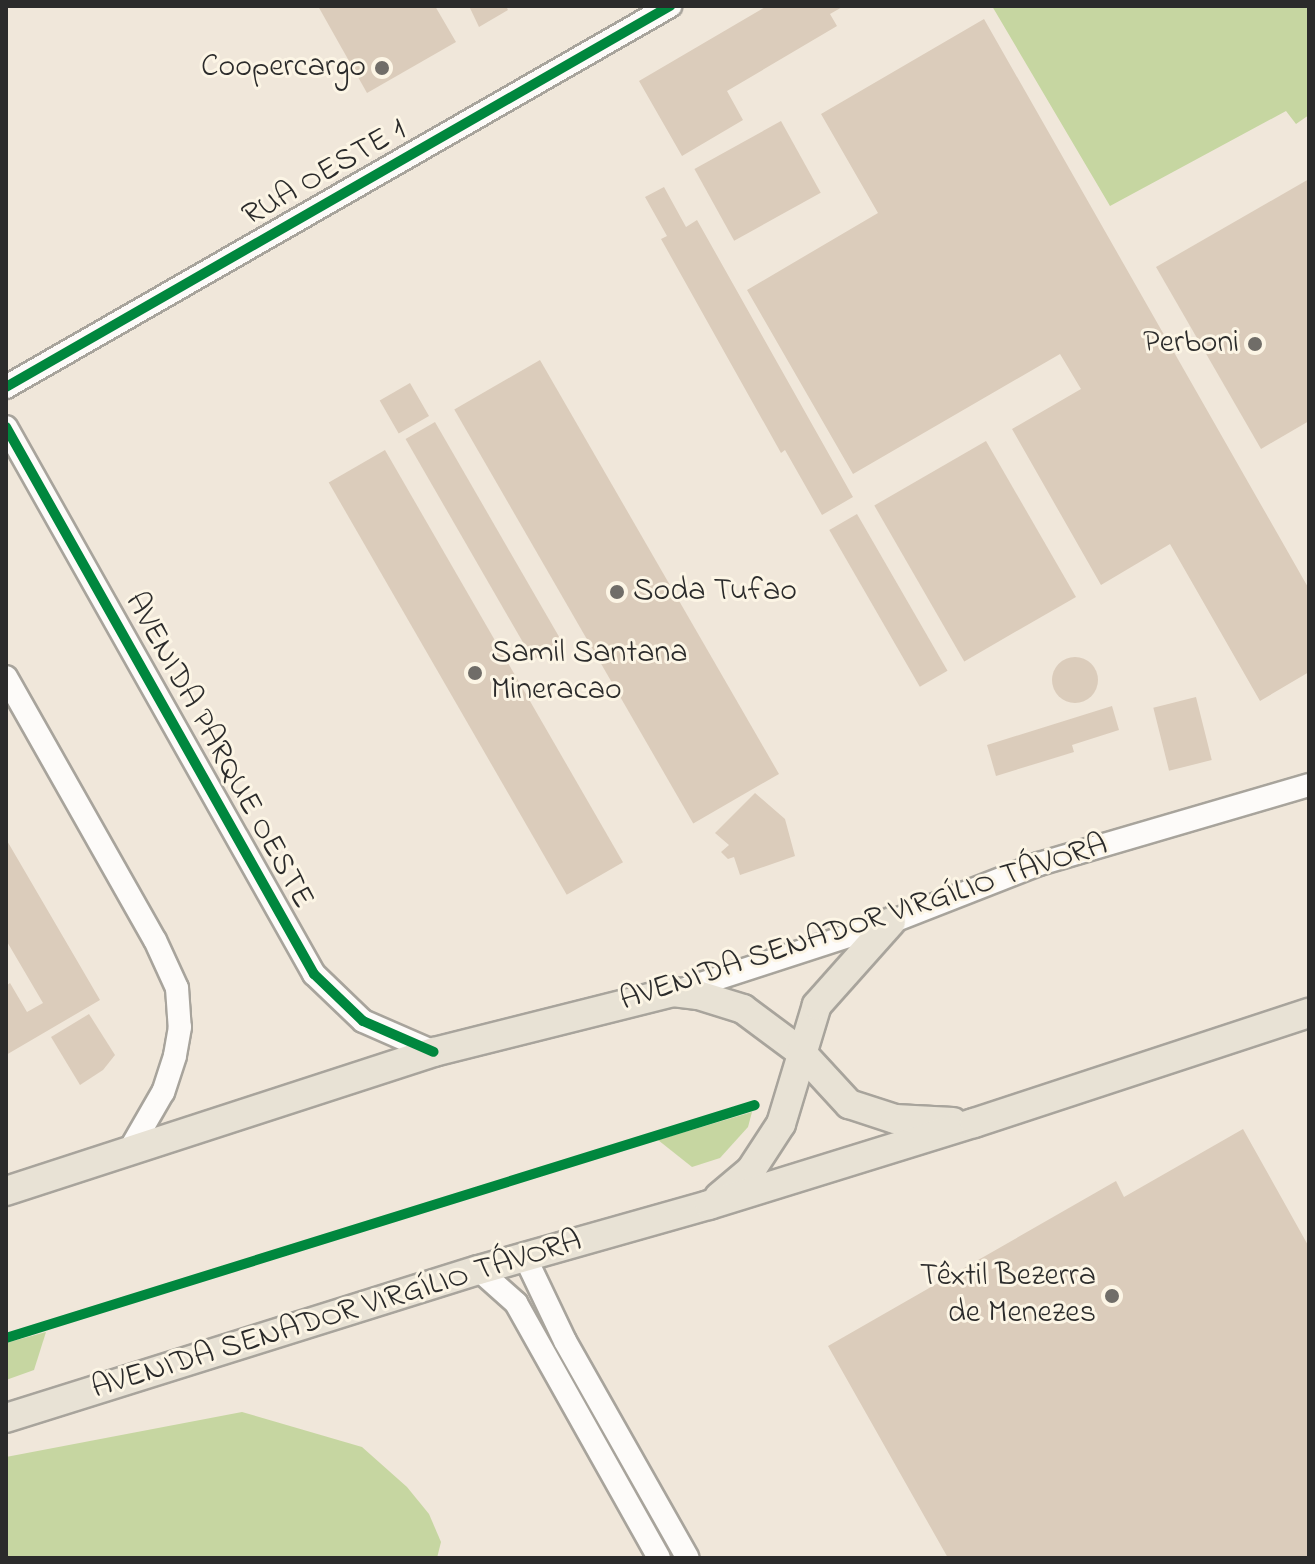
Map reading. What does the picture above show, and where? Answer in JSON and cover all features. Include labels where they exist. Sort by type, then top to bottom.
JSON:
[{"type":"main road","points":[[709,1205],[751,1170],[781,1124],[817,1005],[891,922]]},
{"type":"main road","name":"AVENIDA SENADOR VIRGÍLIO TÁVORA","points":[[6,1191],[434,1052],[673,992]]},
{"type":"main road","points":[[673,992],[698,995],[743,1009],[801,1052],[849,1104],[895,1119],[974,1123]]},
{"type":"main road","name":"AVENIDA SENADOR VIRGÍLIO TÁVORA","points":[[6,1418],[479,1270],[709,1205],[974,1123],[1309,1013]]},
{"type":"street","name":"RUA OESTE 1","points":[[6,387],[670,6]]},
{"type":"street","name":"AVENIDA PARQUE OESTE","points":[[6,429],[314,974],[363,1021],[434,1052]]},
{"type":"street","points":[[6,677],[155,940],[177,988],[180,1027],[175,1056],[163,1092],[129,1151]]},
{"type":"street","name":"AVENIDA SENADOR VIRGÍLIO TÁVORA","points":[[673,992],[891,922],[1039,864],[1309,785]]},
{"type":"street","points":[[525,1257],[565,1341],[688,1558]]},
{"type":"street","points":[[479,1270],[516,1303],[659,1558]]},
{"type":"green space","points":[[992,6],[1309,6],[1309,115],[1296,124],[1286,111],[1110,206]]},
{"type":"green space","points":[[752,1112],[748,1127],[720,1158],[692,1167],[658,1140]]},
{"type":"green space","points":[[46,1332],[34,1370],[6,1380],[6,1343]]},
{"type":"green space","points":[[242,1412],[362,1447],[407,1487],[429,1514],[441,1542],[437,1558],[6,1558],[6,1457]]},
{"type":"building","name":"Coopercargo","points":[[318,6],[435,6],[456,42],[367,93]]},
{"type":"building","points":[[469,6],[506,6],[508,10],[479,27]]},
{"type":"building","points":[[767,6],[844,6],[830,14],[837,26],[727,91],[743,120],[682,156],[639,81]]},
{"type":"building","points":[[984,19],[1309,589],[1309,672],[1260,701],[1170,544],[1101,585],[1012,429],[1081,389],[1060,354],[853,474],[747,290],[878,213],[821,114]]},
{"type":"building","points":[[781,121],[821,193],[734,241],[694,169]]},
{"type":"building","name":"Perboni","points":[[1309,179],[1309,421],[1261,449],[1156,267]]},
{"type":"building","points":[[664,187],[686,227],[697,220],[853,497],[822,515],[785,450],[781,453],[661,239],[667,236],[645,197]]},
{"type":"building","name":"Soda Tufao","points":[[540,360],[779,774],[693,823],[454,410]]},
{"type":"building","points":[[410,383],[429,416],[399,433],[380,400]]},
{"type":"building","points":[[435,422],[562,643],[533,660],[406,439]]},
{"type":"building","points":[[986,441],[1076,597],[964,661],[874,506]]},
{"type":"building","name":"Samil Santana Mineracao","points":[[385,450],[623,862],[567,895],[329,483]]},
{"type":"building","points":[[857,514],[948,671],[920,687],[829,530]]},
{"type":"building","points":[[1075,657],[1091,664],[1098,680],[1091,696],[1075,703],[1059,696],[1052,680],[1059,664]]},
{"type":"building","points":[[1196,697],[1212,760],[1169,771],[1153,708]]},
{"type":"building","points":[[1112,706],[1119,730],[1072,745],[1074,752],[996,776],[987,745]]},
{"type":"building","points":[[755,793],[785,819],[795,856],[740,875],[734,857],[728,859],[721,852],[729,845],[715,833]]},
{"type":"building","points":[[6,839],[100,1000],[6,1055],[6,986],[10,983],[27,1012],[43,1003],[6,940]]},
{"type":"building","points":[[89,1014],[115,1055],[103,1070],[80,1085],[51,1037]]},
{"type":"building","name":"Têxtil Bezerra de Menezes","points":[[1243,1129],[1309,1247],[1309,1558],[948,1558],[828,1346],[1116,1181],[1124,1197]]},
{"type":"cycle path","points":[[6,387],[670,6]]},
{"type":"cycle path","points":[[6,427],[314,974],[363,1021],[434,1052]]},
{"type":"cycle path","points":[[6,1338],[755,1105]]},
{"type":"place","name":"Coopercargo","points":[[382,68]]},
{"type":"place","name":"Perboni","points":[[1255,344]]},
{"type":"place","name":"Soda Tufao","points":[[617,592]]},
{"type":"place","name":"Samil Santana Mineracao","points":[[475,673]]},
{"type":"place","name":"Têxtil Bezerra de Menezes","points":[[1112,1296]]}]
